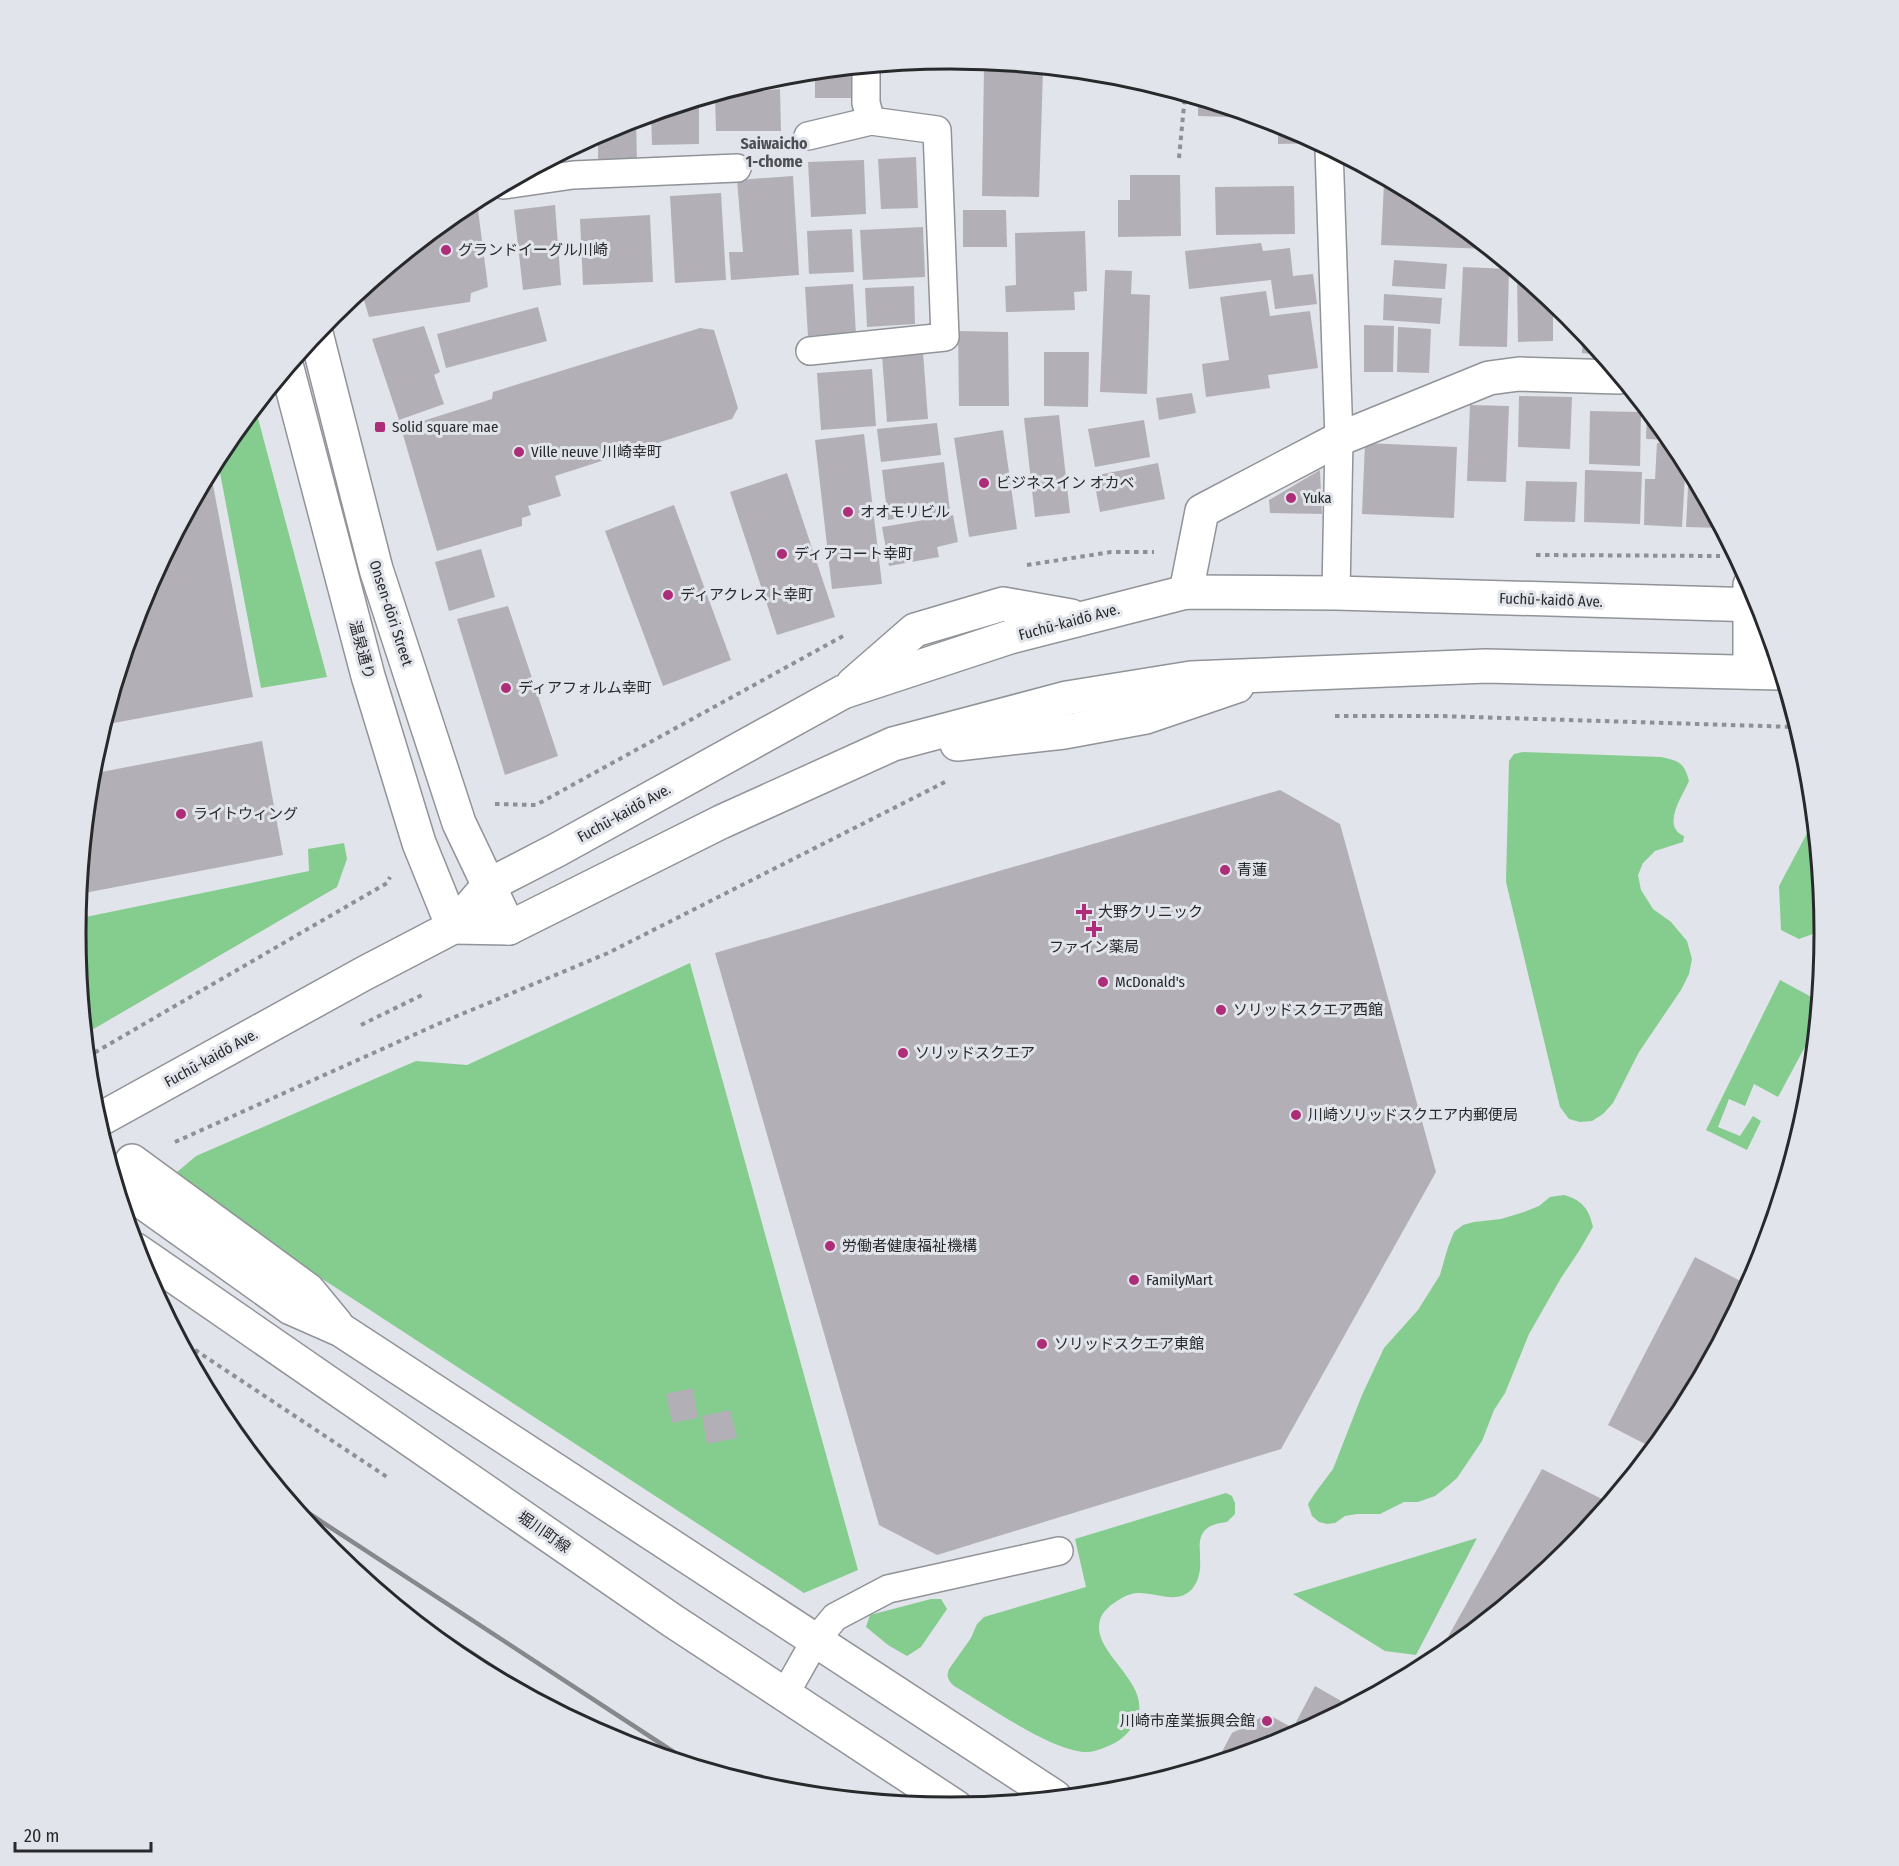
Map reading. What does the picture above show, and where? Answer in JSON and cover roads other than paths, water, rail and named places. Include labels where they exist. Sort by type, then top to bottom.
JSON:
[{"type":"street","name":"Onsen-dōri Street","points":[[319,343],[376,569],[459,823],[489,885]]},
{"type":"street","points":[[1186,592],[1202,511],[1339,439],[1489,378],[1519,374],[1610,377]]},
{"type":"street","name":"温泉通り","points":[[289,376],[369,676],[419,843],[453,927]]},
{"type":"street","name":"Fuchū-kaidō Ave.","points":[[105,1116],[353,979],[453,927],[489,885],[557,850],[843,692],[915,630],[1003,604],[1082,618],[1186,592],[1746,598]]},
{"type":"street","points":[[1758,628],[1765,672]]},
{"type":"street","name":"Fuchū-kaidō Ave.","points":[[453,927],[509,928],[721,822],[893,744],[940,747],[1064,732],[1146,717],[1270,675],[1486,666],[1765,672]]},
{"type":"street","points":[[489,885],[509,928]]},
{"type":"street","points":[[124,1172],[291,1308],[341,1330],[1046,1791]]},
{"type":"street","points":[[124,1172],[308,1290],[341,1330]]},
{"type":"street","name":"堀川町線","points":[[149,1259],[673,1621],[940,1797]]},
{"type":"lane","points":[[866,73],[866,103],[871,121]]},
{"type":"lane","points":[[808,136],[871,121],[937,130],[945,337],[810,351]]},
{"type":"lane","points":[[1329,157],[1339,439],[1336,593]]},
{"type":"lane","points":[[523,182],[573,175],[737,168]]},
{"type":"lane","points":[[785,1694],[814,1641],[835,1617],[888,1589],[1059,1551]]},
{"type":"railway","points":[[311,1515],[672,1751]]},
{"type":"place","name":"グランドイーグル川崎","points":[[446,250]]},
{"type":"place","name":"Solid square mae","points":[[380,427]]},
{"type":"place","name":"Ville neuve 川崎幸町","points":[[519,452]]},
{"type":"place","name":"ビジネスイン オカベ","points":[[984,483]]},
{"type":"place","name":"Yuka","points":[[1291,498]]},
{"type":"place","name":"オオモリビル","points":[[848,512]]},
{"type":"place","name":"ディアコート幸町","points":[[782,554]]},
{"type":"place","name":"ディアクレスト幸町","points":[[668,595]]},
{"type":"place","name":"ディアフォルム幸町","points":[[506,688]]},
{"type":"place","name":"ライトウィング","points":[[181,814]]},
{"type":"place","name":"青蓮","points":[[1225,870]]},
{"type":"place","name":"大野クリニック","points":[[1084,912]]},
{"type":"place","name":"ファイン薬局","points":[[1094,929]]},
{"type":"place","name":"McDonald's","points":[[1103,982]]},
{"type":"place","name":"ソリッドスクエア西館","points":[[1221,1010]]},
{"type":"place","name":"ソリッドスクエア","points":[[903,1053]]},
{"type":"place","name":"川崎ソリッドスクエア内郵便局","points":[[1296,1115]]},
{"type":"place","name":"労働者健康福祉機構","points":[[830,1246]]},
{"type":"place","name":"FamilyMart","points":[[1134,1280]]},
{"type":"place","name":"ソリッドスクエア東館","points":[[1042,1344]]},
{"type":"place","name":"川崎市産業振興会館","points":[[1267,1721]]},
{"type":"district","name":"Saiwaicho 1-chome","points":[[774,152]]}]
